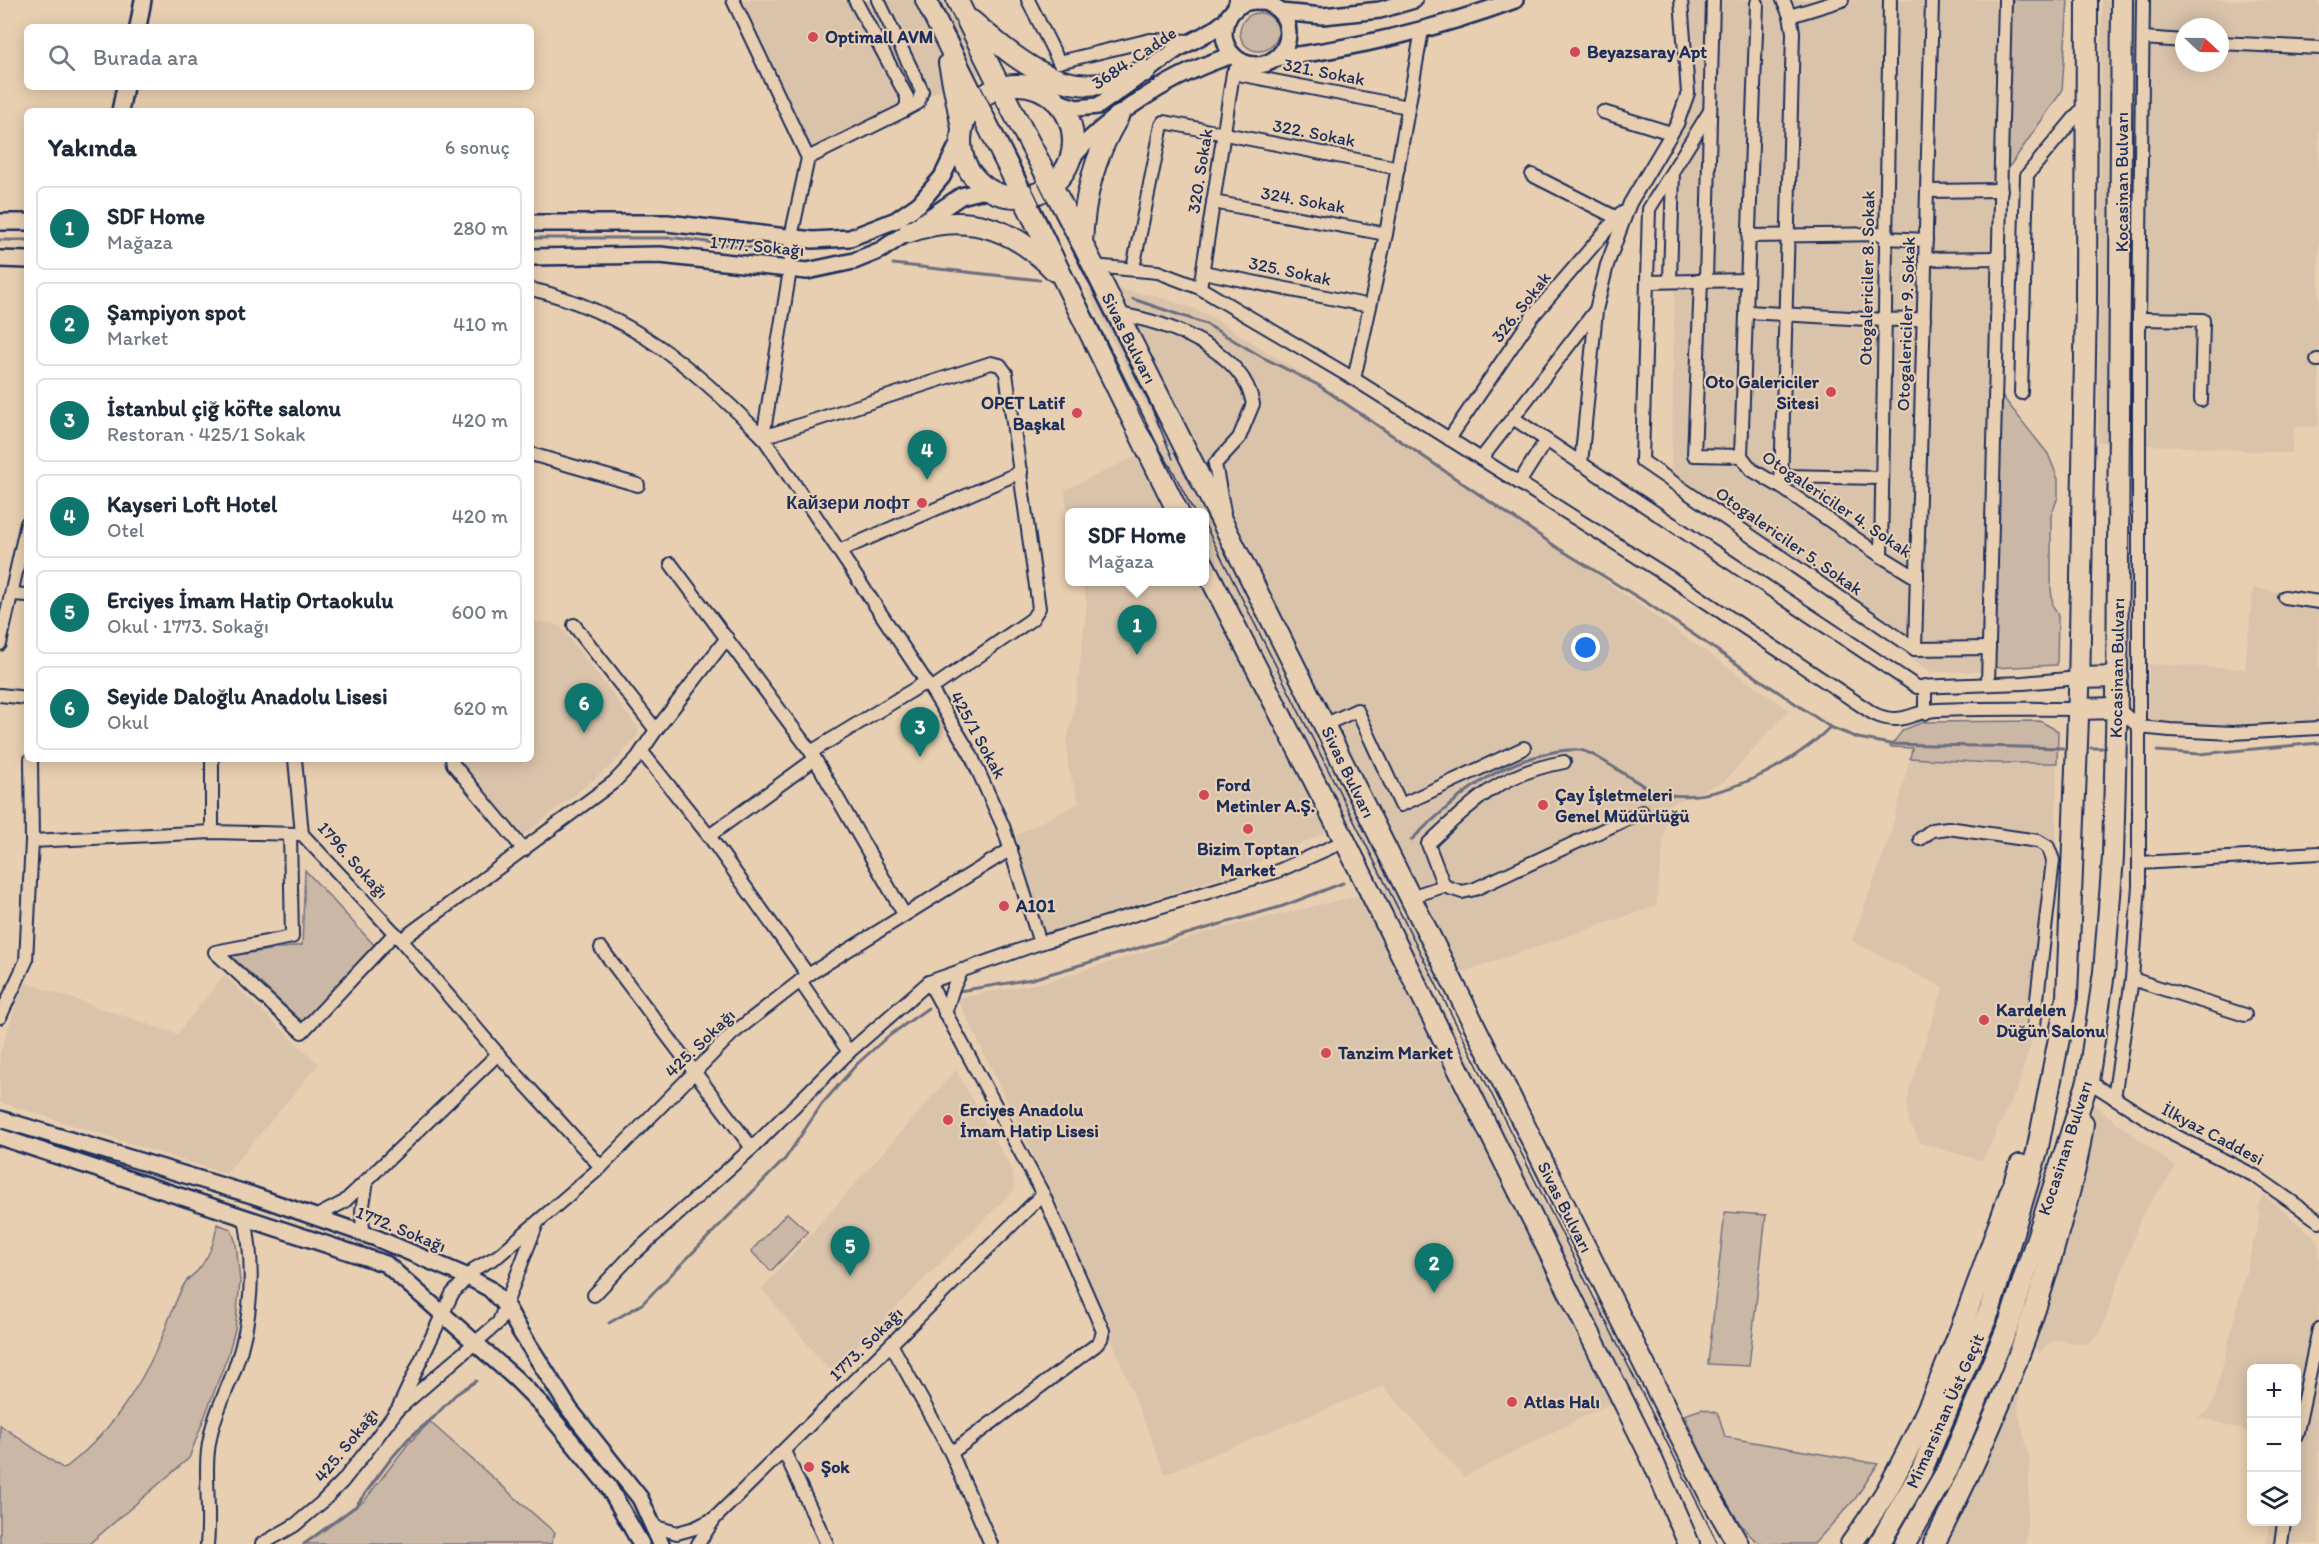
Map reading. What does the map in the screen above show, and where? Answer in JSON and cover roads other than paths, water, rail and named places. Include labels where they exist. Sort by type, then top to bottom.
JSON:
[{"type":"highway","name":"Sivas Bulvarı","points":[[926,0],[1176,508]]},
{"type":"highway","name":"Kocasinan Bulvarı","points":[[2067,997],[2079,678],[2086,301],[2087,0]]},
{"type":"highway","name":"Kocasinan Bulvarı","points":[[2010,1321],[2088,1081],[2104,972],[2114,857],[2118,677],[2122,0]]},
{"type":"highway","name":"Sivas Bulvarı","points":[[961,7],[999,87],[1082,243],[1738,1544]]},
{"type":"highway","points":[[961,7],[1016,58],[1034,69],[1064,80],[1086,83],[1107,82],[1146,71]]},
{"type":"highway","points":[[944,36],[961,133],[963,158],[972,175],[986,188],[1004,195],[1035,194],[1051,185],[1064,170],[1072,152],[1072,133],[1066,114],[1046,93],[1029,86],[999,87],[976,102],[965,119],[961,133]]},
{"type":"highway","points":[[1082,243],[1083,213],[1089,182],[1100,150],[1118,117]]},
{"type":"highway","points":[[909,232],[943,223],[966,223],[987,227],[1005,233],[1026,245],[1062,278]]},
{"type":"highway","name":"Sivas Bulvarı","points":[[1209,575],[1345,841],[1650,1457],[1689,1544]]},
{"type":"highway","points":[[2079,678],[2118,677]]},
{"type":"highway","points":[[2078,709],[2117,708]]},
{"type":"highway","points":[[1851,1544],[1886,1491],[1927,1407],[1971,1301],[2025,1150],[2067,997]]},
{"type":"highway","name":"Mimarsinan Üst Geçit","points":[[1879,1544],[1921,1472],[1990,1309],[2037,1152],[2067,997]]},
{"type":"highway","points":[[1934,1544],[1969,1476],[2024,1342],[2053,1252],[2080,1151],[2088,1081]]},
{"type":"highway","name":"Mimarsinan Üst Geçit","points":[[1905,1544],[1948,1469],[2010,1321]]},
{"type":"highway","points":[[1837,1544],[1886,1491]]},
{"type":"highway","points":[[1725,1522],[1748,1544]]},
{"type":"street","points":[[139,24],[143,0]]},
{"type":"street","points":[[709,836],[813,756],[1032,620],[1038,613],[1039,603],[1006,373],[996,363],[764,437],[790,270],[791,237],[808,159],[733,0]]},
{"type":"street","points":[[855,0],[907,97],[907,105],[903,111]]},
{"type":"street","points":[[808,159],[918,103],[922,91],[878,0]]},
{"type":"street","points":[[1029,0],[1059,62],[1150,40],[1194,41]]},
{"type":"street","points":[[1236,63],[1225,41],[1224,30],[1232,10],[1242,5],[1262,2],[1323,16],[1380,10],[1414,0]]},
{"type":"street","points":[[1276,58],[1304,55],[1422,30],[1515,0]]},
{"type":"street","points":[[1581,464],[1596,310],[1613,244],[1630,203],[1671,133],[1688,93],[1681,0]]},
{"type":"street","points":[[1713,0],[1694,454],[1741,456],[1756,1]]},
{"type":"street","points":[[1783,0],[1790,16],[1793,32],[1781,481],[1882,478]]},
{"type":"street","points":[[1790,16],[1842,0]]},
{"type":"street","name":"Otogalericiler 8. Sokak","points":[[1881,556],[1890,0]]},
{"type":"street","name":"Otogalericiler 9. Sokak","points":[[1915,649],[1932,0]]},
{"type":"street","points":[[1988,684],[2006,0]]},
{"type":"street","points":[[2114,1098],[2132,979],[2137,928],[2139,863],[2139,319],[2144,0]]},
{"type":"street","points":[[1068,162],[1093,135],[1154,92],[1180,77],[1214,61],[1256,65],[1276,58],[1283,51],[1288,31],[1286,21],[1274,6]]},
{"type":"street","name":"3684. Cadde","points":[[1057,102],[1077,108],[1093,108],[1103,103],[1176,50],[1194,41],[1232,10]]},
{"type":"street","points":[[1354,379],[1386,234],[1422,30]]},
{"type":"street","points":[[2143,38],[2175,40]]},
{"type":"street","points":[[2229,43],[2319,48]]},
{"type":"street","name":"321. Sokak","points":[[1236,63],[1408,107]]},
{"type":"street","name":"320. Sokak","points":[[1200,288],[1236,63]]},
{"type":"street","points":[[121,108],[124,90]]},
{"type":"street","points":[[2021,393],[2027,175],[2086,104]]},
{"type":"street","points":[[1710,111],[1649,209],[1647,282],[1747,280]]},
{"type":"street","points":[[1603,112],[1671,133]]},
{"type":"street","name":"322. Sokak","points":[[1133,268],[1162,123],[1167,121],[1398,168]]},
{"type":"street","name":"1777. Sokağı","points":[[534,223],[667,223],[838,240],[859,235],[896,220],[914,208],[934,188],[949,165],[961,133]]},
{"type":"street","points":[[1671,281],[1673,170]]},
{"type":"street","points":[[1532,175],[1617,218]]},
{"type":"street","points":[[1927,191],[2001,190]]},
{"type":"street","name":"1777. Sokağı","points":[[534,256],[660,255],[807,271],[854,261],[881,250],[961,196],[980,191],[995,192]]},
{"type":"street","name":"324. Sokak","points":[[1213,202],[1386,234]]},
{"type":"street","name":"326. Sokak","points":[[1449,439],[1532,317],[1630,203]]},
{"type":"street","points":[[0,222],[24,222]]},
{"type":"street","points":[[1749,236],[1886,236],[1926,240]]},
{"type":"street","points":[[1925,259],[1999,258]]},
{"type":"street","points":[[0,259],[24,260]]},
{"type":"street","points":[[1093,266],[1133,268],[1170,275],[1200,288],[1354,379],[1669,577],[1880,717],[1900,720],[1934,710],[2078,709]]},
{"type":"street","name":"325. Sokak","points":[[1203,272],[1370,306]]},
{"type":"street","name":"Otogalericiler 5. Sokak","points":[[1647,282],[1642,461],[1915,649]]},
{"type":"street","name":"425/1 Sokak","points":[[534,290],[583,304],[646,337],[710,385],[764,437],[955,726],[985,781],[1011,849],[1040,943]]},
{"type":"street","points":[[1481,459],[1596,310]]},
{"type":"street","points":[[1747,312],[1885,320],[1924,319]]},
{"type":"street","points":[[1118,314],[1152,321],[1182,333],[1220,356],[1237,370],[1246,382],[1253,404],[1239,438],[1215,464],[1227,531]]},
{"type":"street","points":[[2139,319],[2203,320],[2201,400]]},
{"type":"street","points":[[1513,418],[1917,687],[2079,678]]},
{"type":"street","points":[[1519,483],[1546,440]]},
{"type":"street","points":[[534,455],[638,485]]},
{"type":"street","name":"Otogalericiler 4. Sokak","points":[[1741,456],[1752,470],[1781,481],[1881,556],[1917,578]]},
{"type":"street","points":[[839,550],[1022,472]]},
{"type":"street","points":[[0,645],[24,539]]},
{"type":"street","points":[[671,564],[813,756],[904,914]]},
{"type":"street","points":[[12,594],[24,595]]},
{"type":"street","points":[[2285,597],[2319,602]]},
{"type":"street","points":[[574,625],[656,730]]},
{"type":"street","points":[[32,841],[212,832],[296,834],[292,937],[215,952],[302,1032],[398,936],[524,850],[614,782],[642,752],[726,638]]},
{"type":"street","points":[[1915,649],[1989,648]]},
{"type":"street","points":[[1925,686],[1925,713]]},
{"type":"street","points":[[0,695],[24,698]]},
{"type":"street","points":[[2117,708],[2139,727],[2233,733],[2319,728]]},
{"type":"street","points":[[1324,725],[1357,710],[1401,805],[1524,748]]},
{"type":"street","points":[[642,752],[709,836],[804,978],[849,1052]]},
{"type":"street","points":[[0,1017],[26,961],[32,841],[31,762]]},
{"type":"street","points":[[212,762],[212,832]]},
{"type":"street","name":"1796. Sokağı","points":[[295,762],[296,834],[398,936],[498,1053],[601,1167]]},
{"type":"street","points":[[453,762],[524,850]]},
{"type":"street","points":[[1443,886],[1428,844],[1475,799],[1490,789],[1521,774],[1564,762]]},
{"type":"street","points":[[1410,897],[1443,886],[1462,892],[1475,890],[1642,812]]},
{"type":"street","points":[[1920,839],[1928,832],[1942,828],[2038,841],[2050,851],[2053,860],[2034,1025]]},
{"type":"street","points":[[594,1295],[630,1257],[752,1148],[849,1052],[929,982],[1040,943],[1278,871],[1345,841]]},
{"type":"street","name":"425. Sokağı","points":[[398,1409],[452,1294],[476,1268],[498,1256],[601,1167],[732,1034],[804,978],[1011,849]]},
{"type":"street","points":[[2139,863],[2319,853]]},
{"type":"street","points":[[2051,876],[2072,870]]},
{"type":"street","points":[[601,948],[752,1148]]},
{"type":"street","points":[[945,1014],[953,988],[962,970]]},
{"type":"street","points":[[2132,979],[2245,1015]]},
{"type":"street","points":[[929,982],[1043,1194],[1102,1327],[1103,1335],[1096,1345],[951,1454]]},
{"type":"street","points":[[315,1217],[344,1202],[498,1053]]},
{"type":"street","name":"İlkyaz Caddesi","points":[[2088,1081],[2168,1132],[2255,1176],[2319,1221]]},
{"type":"street","name":"1772. Sokağı","points":[[0,1119],[252,1195],[363,1233],[468,1277],[490,1289],[506,1306],[570,1410],[640,1498],[661,1544]]},
{"type":"street","points":[[0,1137],[386,1264],[540,1403],[608,1486],[641,1544]]},
{"type":"street","points":[[363,1233],[362,1211],[367,1181]]},
{"type":"street","name":"1773. Sokağı","points":[[698,1544],[715,1518],[1043,1194]]},
{"type":"street","points":[[207,1544],[209,1440],[236,1365],[249,1309],[251,1269],[245,1218]]},
{"type":"street","name":"425. Sokağı","points":[[262,1544],[295,1525],[342,1482],[398,1409],[500,1322],[539,1219]]},
{"type":"street","points":[[2300,1418],[2319,1329]]},
{"type":"street","points":[[891,1344],[951,1454],[991,1544]]},
{"type":"street","points":[[784,1451],[828,1544]]},
{"type":"street","name":"1773. Sokağı","points":[[652,1526],[677,1533],[695,1528],[715,1518]]},
{"type":"street","points":[[2282,1544],[2284,1526]]},
{"type":"waterway","points":[[534,238],[676,238],[776,251]]},
{"type":"waterway","points":[[0,240],[24,240]]},
{"type":"waterway","points":[[893,264],[1040,280]]},
{"type":"waterway","points":[[1133,299],[1206,324],[1262,357],[1318,385],[1558,548],[1647,603],[1830,727],[1858,738],[1890,744],[2063,748]]},
{"type":"waterway","points":[[1411,840],[1455,801],[1485,779],[1519,762],[1543,755],[1558,751],[1585,751],[1650,789],[1672,795],[1696,795],[1746,782],[1771,770],[1794,757],[1830,727]]},
{"type":"waterway","points":[[2157,751],[2199,754],[2319,743]]},
{"type":"waterway","points":[[2091,748],[2102,748]]},
{"type":"waterway","points":[[959,991],[1032,979],[1283,906],[1343,883]]},
{"type":"waterway","points":[[609,1323],[642,1304],[785,1159],[822,1104],[857,1064],[886,1038],[928,1008]]},
{"type":"waterway","points":[[304,1544],[356,1506],[408,1439],[455,1395],[476,1381]]},
{"type":"tram line","points":[[937,0],[1035,194],[1143,421],[1192,508]]},
{"type":"tram line","points":[[1039,184],[1152,409],[1173,459]]},
{"type":"tram line","points":[[1209,533],[1718,1544]]},
{"type":"place","name":"Optimall AVM","points":[[813,37]]},
{"type":"place","name":"Beyazsaray Apt","points":[[1575,52]]},
{"type":"place","name":"Oto Galericiler Sitesi","points":[[1831,392]]},
{"type":"place","name":"OPET Latif Başkal","points":[[1077,413]]},
{"type":"place","name":"Kayseri Loft Hotel","points":[[927,480]]},
{"type":"place","name":"Кайзери лофт","points":[[922,503]]},
{"type":"place","name":"SDF Home","points":[[1137,655]]},
{"type":"place","name":"Seyide Daloğlu Anadolu Lisesi","points":[[584,733]]},
{"type":"place","name":"İstanbul çiğ köfte salonu","points":[[920,757]]},
{"type":"place","name":"Ford Metinler A.Ş.","points":[[1204,795]]},
{"type":"place","name":"Çay İşletmeleri Genel Müdürlüğü","points":[[1543,805]]},
{"type":"place","name":"Bizim Toptan Market","points":[[1248,829]]},
{"type":"place","name":"A101","points":[[1004,906]]},
{"type":"place","name":"Kardelen Düğün Salonu","points":[[1984,1020]]},
{"type":"place","name":"Tanzim Market","points":[[1326,1053]]},
{"type":"place","name":"Erciyes Anadolu İmam Hatip Lisesi","points":[[948,1120]]},
{"type":"place","name":"Erciyes İmam Hatip Ortaokulu","points":[[850,1276]]},
{"type":"place","name":"Şampiyon spot","points":[[1434,1293]]},
{"type":"place","name":"Atlas Halı","points":[[1512,1402]]},
{"type":"place","name":"Şok","points":[[809,1467]]}]
